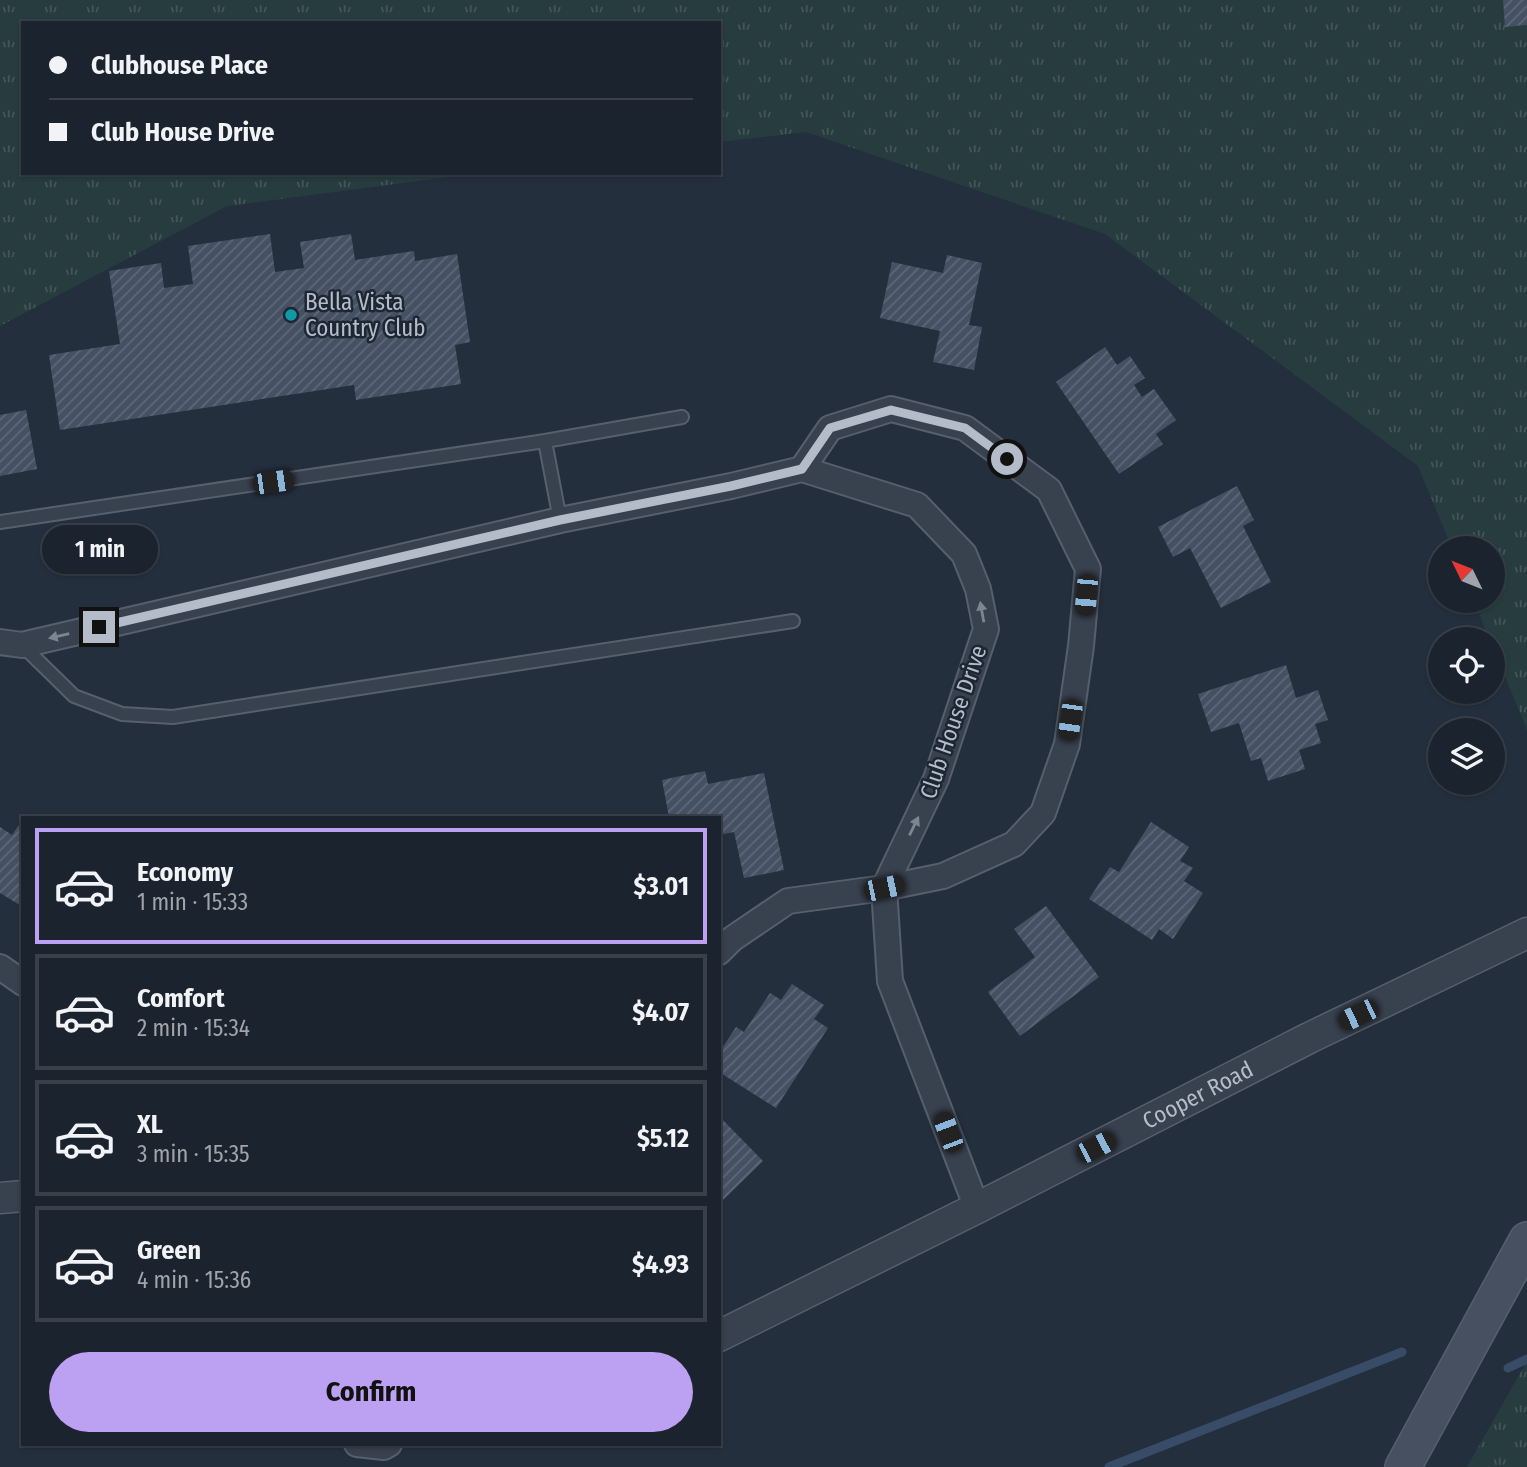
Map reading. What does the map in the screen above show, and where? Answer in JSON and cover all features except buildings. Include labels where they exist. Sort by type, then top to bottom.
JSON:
[{"type":"main road","points":[[1403,1467],[1527,1240]]},
{"type":"street","points":[[11,643],[560,520],[802,469],[830,428],[891,410],[965,428],[1049,490],[1088,569],[1081,646],[1067,744],[1043,813],[1014,844],[943,876],[884,888],[788,901],[721,949]]},
{"type":"street","name":"Club House Drive","points":[[802,469],[917,505],[964,554],[978,589],[985,629],[936,779],[884,888],[890,981],[977,1208]]},
{"type":"street","name":"Cooper Road","points":[[721,1335],[1309,1038],[1527,933]]},
{"type":"street","points":[[0,967],[21,982]]},
{"type":"street","points":[[0,1198],[21,1196]]},
{"type":"lane","points":[[0,522],[545,441],[682,417]]},
{"type":"lane","points":[[545,441],[560,520]]},
{"type":"lane","points":[[11,643],[74,696],[122,714],[173,718],[793,621]]},
{"type":"green space","points":[[0,0],[1527,0],[1527,730],[1505,676],[1505,627],[1484,627],[1479,613],[1505,613],[1505,536],[1447,536],[1418,466],[1105,234],[806,132],[721,142],[721,21],[21,21],[21,175],[463,175],[227,206],[0,326]]},
{"type":"green space","points":[[1527,1361],[1527,1467],[1467,1467]]},
{"type":"waterway","points":[[1109,1467],[1402,1352]]},
{"type":"waterway","points":[[1508,1368],[1527,1359]]},
{"type":"place","name":"Bella Vista Country Club","points":[[291,315]]},
{"type":"route","points":[[99,627],[560,520],[802,469],[830,428],[891,410],[965,428],[1007,459]]}]
